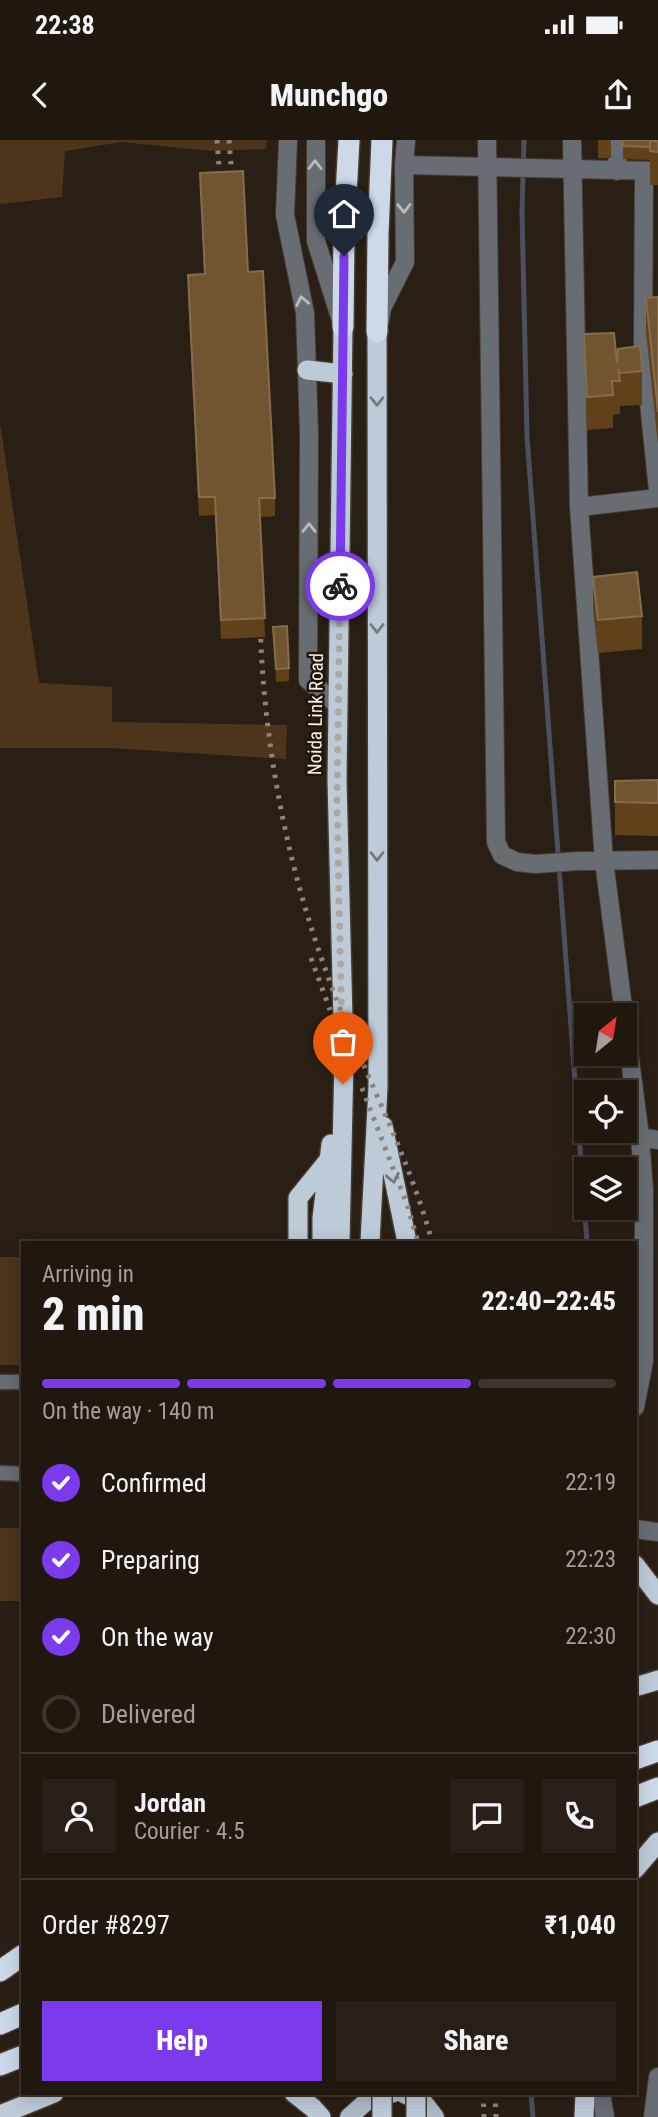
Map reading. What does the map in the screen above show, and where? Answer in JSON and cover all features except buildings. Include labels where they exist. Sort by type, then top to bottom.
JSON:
[{"type":"highway","points":[[343,327],[349,140]]},
{"type":"highway","points":[[370,1241],[378,1087],[377,332],[382,140]]},
{"type":"highway","name":"Noida Link Road","points":[[343,327],[337,804],[344,1059]]},
{"type":"highway","points":[[307,370],[342,374]]},
{"type":"highway","points":[[322,1241],[328,1161],[344,1059]]},
{"type":"highway","points":[[340,1241],[344,1059]]},
{"type":"highway","points":[[378,1087],[384,1133],[406,1239]]},
{"type":"highway","points":[[298,1241],[298,1198],[328,1161]]},
{"type":"highway","points":[[637,1567],[658,1595]]},
{"type":"highway","points":[[637,1686],[658,1680]]},
{"type":"highway","points":[[637,1758],[658,1751]]},
{"type":"highway","points":[[637,1796],[658,1788]]},
{"type":"highway","points":[[637,1844],[658,1832]]},
{"type":"highway","points":[[637,1867],[658,1842]]},
{"type":"highway","points":[[0,1958],[21,1950]]},
{"type":"highway","points":[[0,1971],[21,1956]]},
{"type":"highway","points":[[0,2024],[21,2015]]},
{"type":"highway","points":[[0,2065],[21,2057]]},
{"type":"highway","points":[[0,2115],[49,2095]]},
{"type":"highway","points":[[297,2095],[321,2117]]},
{"type":"highway","points":[[382,2095],[382,2117]]},
{"type":"highway","points":[[416,2095],[416,2117]]},
{"type":"highway","points":[[584,2117],[585,2095]]},
{"type":"main road","points":[[349,2117],[368,2100],[387,2095]]},
{"type":"main road","points":[[405,2095],[425,2104],[435,2117]]},
{"type":"street","points":[[288,140],[285,215],[305,313],[309,432],[309,680],[338,705]]},
{"type":"street","points":[[316,140],[316,241],[343,327]]},
{"type":"street","points":[[377,332],[382,308],[405,262],[406,140]]},
{"type":"street","points":[[487,140],[496,842],[502,855],[517,862],[535,864],[658,860]]},
{"type":"street","points":[[572,140],[566,170],[579,507],[604,861],[622,1003]]},
{"type":"street","points":[[617,171],[618,140]]},
{"type":"street","points":[[404,165],[651,171],[643,345],[658,490]]},
{"type":"street","points":[[579,507],[658,498]]},
{"type":"street","points":[[631,1066],[651,1195],[651,1365],[637,1402]]},
{"type":"street","points":[[640,1137],[658,1140]]},
{"type":"street","points":[[0,1382],[21,1382]]},
{"type":"street","points":[[0,1473],[21,1474]]},
{"type":"street","points":[[637,1529],[658,1532]]},
{"type":"street","points":[[653,2117],[658,2077]]},
{"type":"street","points":[[601,2095],[605,2117]]},
{"type":"shaded area","points":[[0,140],[267,140],[266,149],[212,151],[122,142],[65,151],[62,197],[0,204]]},
{"type":"shaded area","points":[[0,423],[39,683],[112,687],[112,722],[287,725],[286,759],[110,748],[0,748]]},
{"type":"shaded area","points":[[0,1257],[21,1257],[21,1365],[0,1365]]},
{"type":"shaded area","points":[[0,1528],[21,1528],[21,1601],[0,1601]]},
{"type":"waterway","points":[[524,140],[522,212],[527,437],[587,1241]]},
{"type":"waterway","points":[[531,2095],[533,2117]]},
{"type":"railway","points":[[217,140],[221,192]]},
{"type":"railway","points":[[229,140],[233,189]]},
{"type":"railway","points":[[260,618],[271,753],[299,885],[326,971],[409,1173],[432,1241]]},
{"type":"railway","points":[[311,958],[330,1010]]},
{"type":"railway","points":[[362,1088],[408,1207],[418,1241]]},
{"type":"railway","points":[[483,2095],[484,2117]]},
{"type":"railway","points":[[495,2095],[496,2117]]},
{"type":"way so far","points":[[340,586],[337,804],[343,1084]]},
{"type":"route","points":[[340,586],[344,256]]}]
